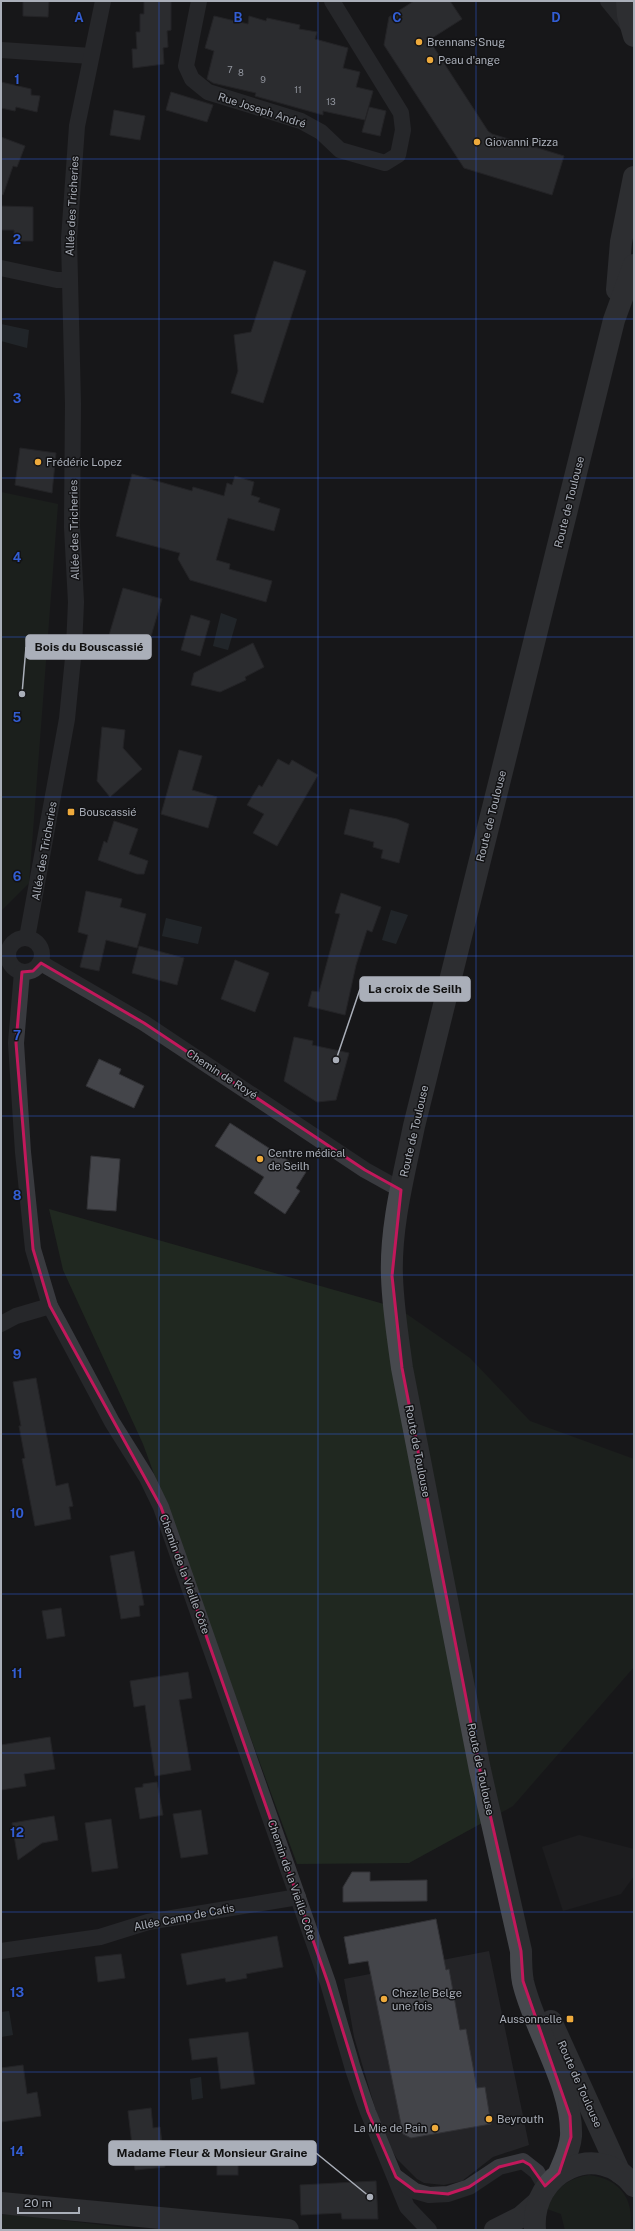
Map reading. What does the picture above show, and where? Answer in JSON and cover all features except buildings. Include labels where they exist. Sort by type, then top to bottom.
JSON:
[{"type":"main road","points":[[628,1],[628,15],[633,33]]},
{"type":"main road","name":"Route de Toulouse","points":[[614,320],[621,242],[634,177]]},
{"type":"main road","name":"Route de Toulouse","points":[[547,2188],[567,2153],[571,2137],[570,2116],[562,2087],[523,1981],[521,1951],[480,1770],[402,1368],[394,1317],[392,1276],[401,1190],[414,1126],[614,320],[634,266]]},
{"type":"main road","name":"Route de Toulouse","points":[[521,1951],[592,2112],[630,2180]]},
{"type":"main road","points":[[495,2230],[521,2217],[547,2188],[574,2166],[590,2164],[606,2166],[630,2180]]},
{"type":"main road","points":[[535,2230],[534,2217],[547,2188]]},
{"type":"main road","points":[[1,2203],[288,2230]]},
{"type":"street","name":"Allée des Tricheries","points":[[28,938],[67,720],[74,648],[76,602],[72,528],[73,404],[69,239],[77,126],[104,1]]},
{"type":"street","name":"Rue Joseph André","points":[[199,1],[186,66],[192,79],[208,92],[301,121],[321,132],[340,150],[385,163],[398,155],[403,130],[401,112],[332,1]]},
{"type":"street","points":[[608,1],[633,33]]},
{"type":"street","points":[[1,50],[91,56]]},
{"type":"street","points":[[1,268],[57,280],[70,280]]},
{"type":"street","points":[[20,938],[28,938],[39,944],[42,950],[41,963],[33,971],[22,972],[10,963],[4,955],[14,942],[20,938]]},
{"type":"street","name":"Chemin de Royé","points":[[41,963],[144,1023],[365,1170],[401,1190]]},
{"type":"street","name":"Chemin de la Vieille Côte","points":[[22,972],[16,1043],[23,1152],[32,1249],[50,1306],[112,1422],[147,1478],[160,1507],[328,1983],[353,2069],[368,2112],[396,2177],[399,2189],[407,2207],[428,2230]]},
{"type":"street","points":[[1,1324],[16,1316],[50,1306]]},
{"type":"street","name":"Allée Camp de Catis","points":[[1,1951],[100,1937],[148,1922],[298,1897]]},
{"type":"street","name":"Chemin de la Vieille Côte","points":[[396,2177],[414,2191],[429,2195],[448,2194],[469,2187],[499,2167],[523,2161],[537,2172],[547,2188]]},
{"type":"highlighted area","points":[[41,963],[144,1023],[365,1170],[401,1190],[392,1276],[402,1368],[480,1770],[521,1951],[523,1981],[570,2116],[571,2137],[559,2173],[545,2186],[530,2165],[523,2161],[511,2162],[499,2167],[469,2187],[448,2194],[415,2191],[396,2177],[368,2112],[328,1983],[161,1507],[50,1306],[33,1249],[16,1043],[22,972],[33,971]]},
{"type":"shaded area","points":[[1,324],[29,330],[27,348],[1,341]]},
{"type":"shaded area","points":[[1,492],[58,504],[29,883],[1,911]]},
{"type":"shaded area","points":[[221,613],[237,619],[228,650],[213,646]]},
{"type":"shaded area","points":[[391,910],[408,915],[396,944],[382,940]]},
{"type":"shaded area","points":[[166,918],[202,927],[198,944],[162,936]]},
{"type":"shaded area","points":[[49,1209],[398,1308],[470,1358],[530,1421],[634,1459],[634,1667],[513,1806],[409,1863],[297,1864],[143,1444],[63,1270]]},
{"type":"shaded area","points":[[579,1835],[634,1849],[634,1876],[621,1894],[563,1911],[542,1847]]},
{"type":"shaded area","points":[[489,1951],[529,2145],[493,2157],[462,2181],[444,2185],[424,2183],[417,2179],[397,2159],[383,2135],[354,2037],[344,1979]]},
{"type":"shaded area","points":[[9,2011],[13,2035],[1,2037],[1,2012]]},
{"type":"shaded area","points":[[201,2077],[203,2098],[192,2100],[190,2079]]},
{"type":"shaded area","points":[[589,2175],[600,2177],[609,2181],[623,2192],[630,2208],[630,2230],[565,2230],[561,2214],[547,2209],[558,2190],[574,2179]]},
{"type":"shaded area","points":[[1,2215],[19,2215],[144,2230],[1,2230]]},
{"type":"place","name":"Brennans'Snug","points":[[419,42]]},
{"type":"place","name":"Peau d'ange","points":[[430,60]]},
{"type":"place","name":"Giovanni Pizza","points":[[477,142]]},
{"type":"place","name":"Frédéric Lopez","points":[[38,462]]},
{"type":"place","name":"Bois du Bouscassié","points":[[22,694]]},
{"type":"place","name":"Bouscassié","points":[[71,812]]},
{"type":"place","name":"La croix de Seilh","points":[[336,1060]]},
{"type":"place","name":"Centre médical de Seilh","points":[[260,1159]]},
{"type":"place","name":"Chez le Belge une fois","points":[[384,1999]]},
{"type":"place","name":"Aussonnelle","points":[[570,2019]]},
{"type":"place","name":"Beyrouth","points":[[489,2119]]},
{"type":"place","name":"La Mie de Pain","points":[[435,2128]]},
{"type":"place","name":"Madame Fleur & Monsieur Graine","points":[[370,2197]]}]
